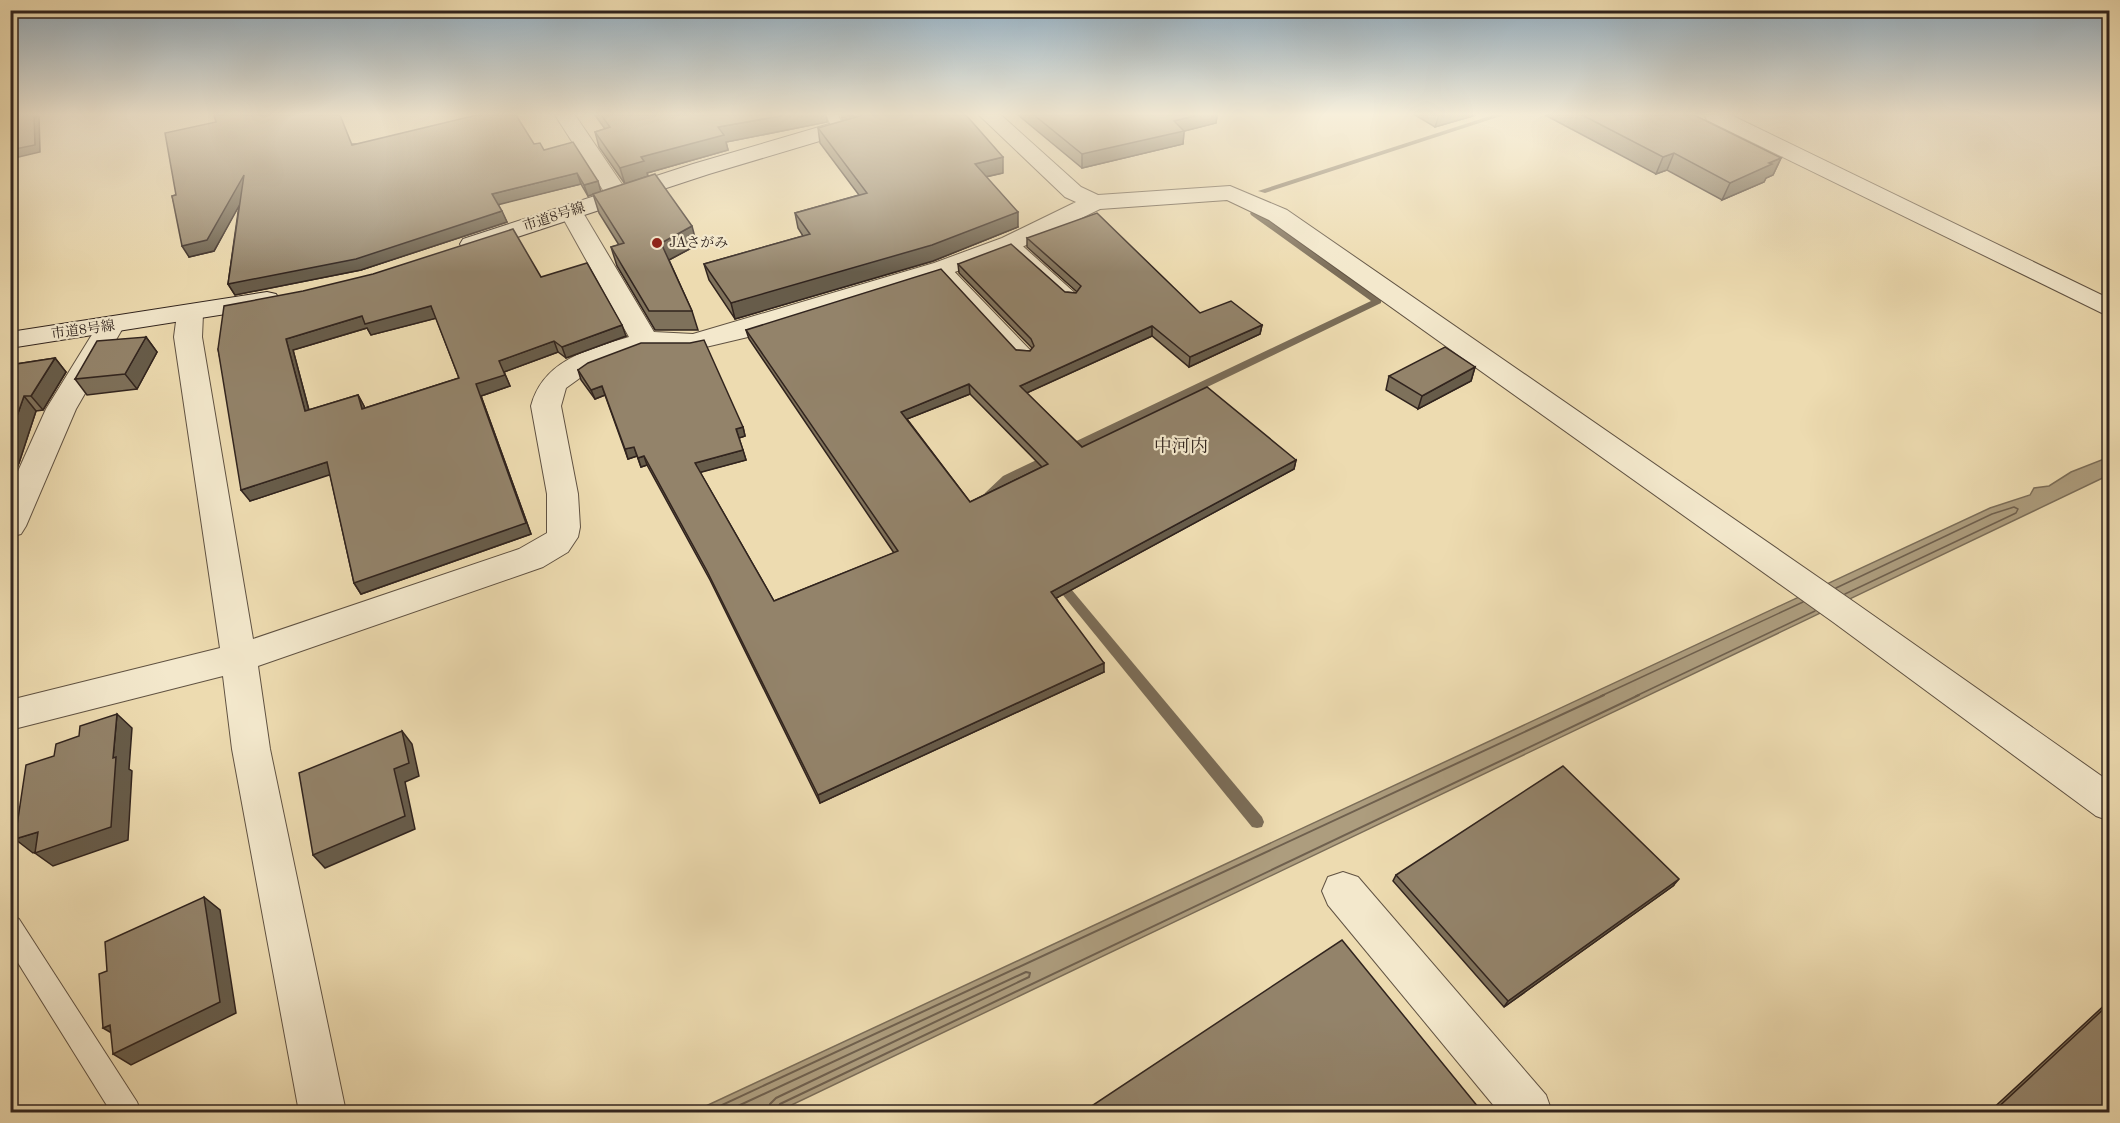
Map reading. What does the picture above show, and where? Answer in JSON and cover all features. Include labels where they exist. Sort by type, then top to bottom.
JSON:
[{"type":"street","points":[[600,167],[618,196]]},
{"type":"street","name":"市道8号線","points":[[450,251],[701,167]]},
{"type":"street","points":[[1046,167],[1073,192],[1095,202]]},
{"type":"street","points":[[1821,167],[2109,309]]},
{"type":"street","points":[[11,716],[239,658],[531,558],[548,550],[562,536],[566,516],[546,406],[547,393],[560,376],[575,366],[645,341],[693,342],[738,331],[943,268],[1011,243],[1095,202],[1230,193],[1278,215],[1821,597],[2109,804]]},
{"type":"street","points":[[571,211],[645,341]]},
{"type":"street","name":"市道8号線","points":[[10,340],[190,314],[288,296]]},
{"type":"street","points":[[190,314],[188,337],[251,748],[322,1113]]},
{"type":"street","points":[[10,526],[61,409],[111,326]]},
{"type":"street","points":[[1343,891],[1529,1113]]},
{"type":"lane","points":[[1011,243],[1071,297]]},
{"type":"lane","points":[[943,268],[972,302],[1024,354]]},
{"type":"lane","points":[[10,927],[127,1113]]},
{"type":"water","points":[[2109,457],[2109,475],[777,1112],[693,1112],[1990,508],[2030,495],[2034,488],[2049,486],[2071,472]]},
{"type":"building","points":[[171,167],[589,167],[598,181],[584,185],[577,173],[492,194],[502,211],[356,259],[228,284],[244,175],[207,240],[182,246],[172,196],[176,195]]},
{"type":"building","points":[[848,167],[978,167],[1018,212],[932,245],[731,303],[704,264],[810,234],[795,213],[867,193]]},
{"type":"building","points":[[1701,167],[1764,167],[1730,183]]},
{"type":"building","points":[[655,174],[692,226],[661,243],[692,311],[649,311],[611,247],[624,243],[593,194]]},
{"type":"building","points":[[1097,213],[1200,313],[1231,301],[1262,325],[1190,357],[1152,326],[1020,386],[1082,447],[1207,387],[1296,460],[1051,592],[1104,663],[818,795],[707,571],[644,456],[638,458],[634,447],[625,449],[602,386],[591,390],[578,370],[588,363],[641,343],[690,343],[704,340],[743,427],[736,429],[743,450],[695,463],[774,601],[898,551],[746,330],[941,269],[1016,350],[1030,351],[1034,346],[1031,339],[958,264],[1011,244],[1065,292],[1076,293],[1081,286],[1027,238]],"holes":[[[969,384],[1048,464],[970,502],[901,412]]]},
{"type":"building","points":[[513,229],[541,277],[587,263],[622,325],[562,347],[554,341],[499,361],[505,375],[476,384],[526,523],[354,583],[327,462],[241,490],[218,349],[224,306],[303,291],[373,274]],"holes":[[[431,306],[459,378],[362,409],[358,395],[305,411],[286,339],[362,316],[365,324]]]},
{"type":"building","points":[[146,337],[125,374],[75,379],[97,341]]},
{"type":"building","points":[[1445,347],[1475,367],[1422,396],[1389,376]]},
{"type":"building","points":[[55,358],[31,396],[24,396],[10,436],[10,365]]},
{"type":"building","points":[[117,714],[111,827],[35,853],[38,832],[15,839],[26,765],[54,756],[56,744],[79,736],[80,726]]},
{"type":"building","points":[[402,731],[409,763],[394,769],[405,816],[313,855],[299,773]]},
{"type":"building","points":[[1563,766],[1679,879],[1508,1001],[1396,875]]},
{"type":"building","points":[[204,897],[220,1002],[113,1054],[110,1025],[103,1028],[99,974],[107,971],[105,942]]},
{"type":"building","points":[[1342,940],[1483,1113],[1081,1113]]},
{"type":"building","points":[[2109,1004],[2109,1113],[1992,1113]]},
{"type":"waterway","points":[[1262,191],[1336,167]]},
{"type":"waterway","points":[[991,499],[989,496],[1007,479],[1378,301],[1254,213]]},
{"type":"waterway","points":[[1057,580],[1257,822]]},
{"type":"place","name":"JAさがみ","points":[[657,243]]},
{"type":"district","name":"中河内","points":[[1181,447]]}]
